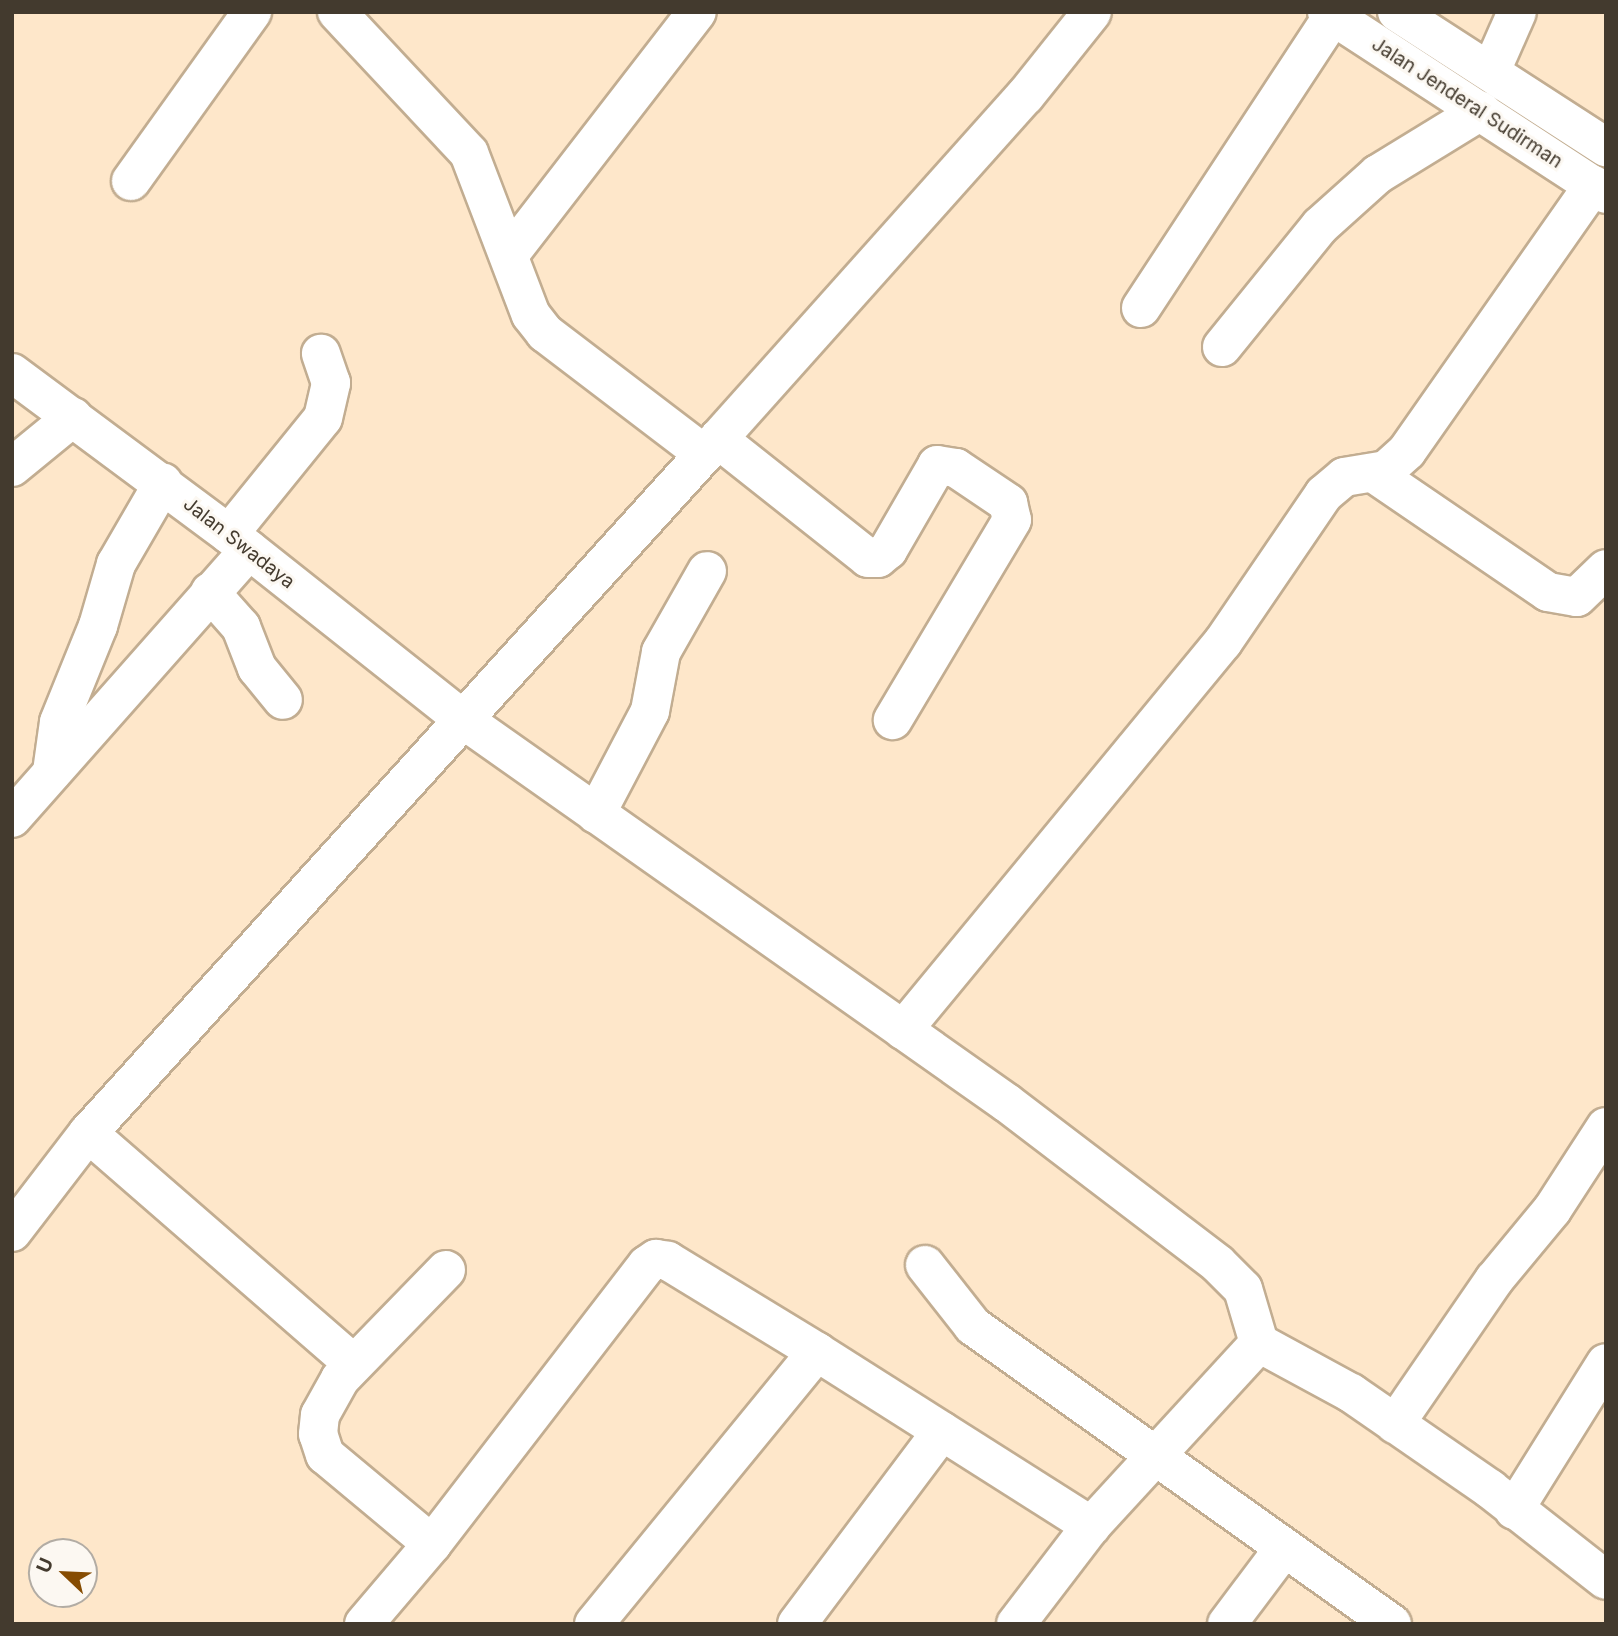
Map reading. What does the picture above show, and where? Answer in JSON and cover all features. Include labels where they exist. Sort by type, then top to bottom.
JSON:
[{"type":"main road","points":[[131,181],[252,12]]},
{"type":"main road","points":[[337,12],[469,153],[531,315],[545,333],[711,446],[867,558],[878,558],[888,550],[937,465],[956,468],[1008,503],[1012,520],[893,720]]},
{"type":"main road","points":[[12,1232],[88,1133],[1025,96],[1092,12]]},
{"type":"main road","name":"Jalan Jenderal Sudirman","points":[[1397,12],[1606,147]]},
{"type":"main road","points":[[1492,71],[1517,12]]},
{"type":"main road","points":[[1141,308],[1330,14]]},
{"type":"main road","name":"Jalan Jenderal Sudirman","points":[[1330,14],[1600,190]]},
{"type":"main road","points":[[509,255],[681,18]]},
{"type":"main road","points":[[1222,347],[1320,226],[1378,174],[1480,111]]},
{"type":"main road","points":[[903,1030],[1223,642],[1324,495],[1344,477],[1375,474],[1385,470],[1415,441],[1600,190]]},
{"type":"main road","points":[[12,818],[210,592],[239,542],[323,418],[331,383],[321,354]]},
{"type":"main road","name":"Jalan Swadaya","points":[[12,373],[163,483],[461,718],[994,1095],[1218,1264],[1243,1289],[1259,1343]]},
{"type":"main road","points":[[12,467],[73,417]]},
{"type":"main road","points":[[1375,474],[1548,592],[1577,597],[1606,569]]},
{"type":"main road","points":[[52,772],[59,722],[98,626],[116,564],[163,483]]},
{"type":"main road","points":[[596,814],[650,711],[662,652],[707,571]]},
{"type":"main road","points":[[210,592],[241,627],[257,668],[282,700]]},
{"type":"main road","points":[[1395,1424],[1494,1280],[1552,1210],[1606,1127]]},
{"type":"main road","points":[[88,1133],[354,1364]]},
{"type":"main road","points":[[364,1624],[432,1544],[647,1265],[656,1259],[667,1261],[817,1352],[1091,1526]]},
{"type":"main road","points":[[925,1265],[973,1326],[1392,1624]]},
{"type":"main road","points":[[432,1544],[325,1455],[318,1434],[320,1415],[354,1364],[446,1270]]},
{"type":"main road","points":[[1016,1624],[1091,1526],[1259,1343],[1351,1393],[1606,1580]]},
{"type":"main road","points":[[594,1624],[817,1352]]},
{"type":"main road","points":[[1514,1510],[1606,1363]]},
{"type":"main road","points":[[797,1624],[943,1431]]},
{"type":"main road","points":[[1227,1624],[1284,1548]]}]
